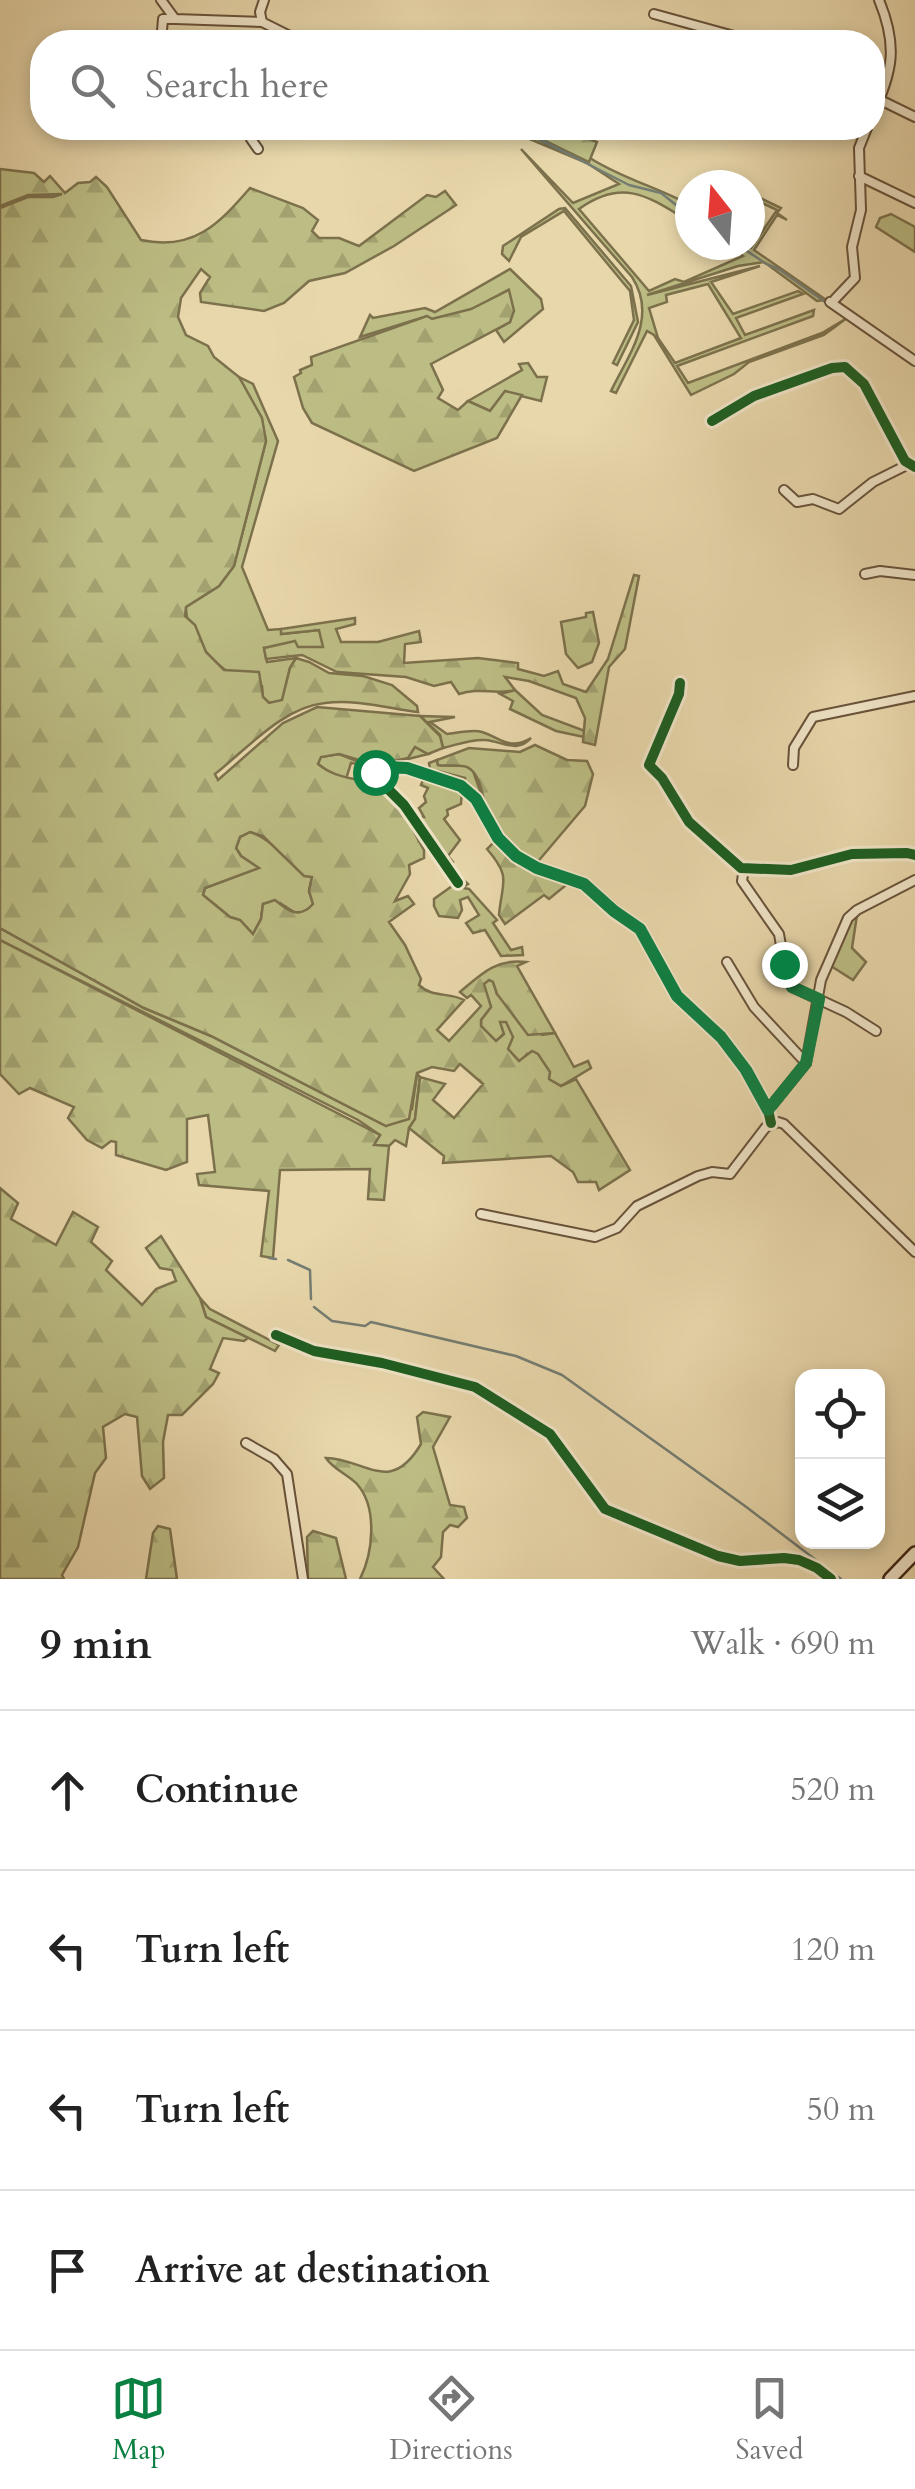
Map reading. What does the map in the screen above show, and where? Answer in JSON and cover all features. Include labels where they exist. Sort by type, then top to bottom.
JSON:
[{"type":"street","points":[[160,0],[175,20]]},
{"type":"street","points":[[262,22],[264,0]]},
{"type":"street","points":[[879,0],[892,39],[890,69],[885,79]]},
{"type":"street","points":[[654,14],[712,30]]},
{"type":"street","points":[[162,30],[163,20],[262,22],[277,30]]},
{"type":"street","points":[[885,102],[915,117]]},
{"type":"street","points":[[252,140],[258,149]]},
{"type":"street","points":[[863,140],[859,148],[860,218],[852,247],[856,278],[833,300],[915,362]]},
{"type":"street","points":[[860,176],[915,203]]},
{"type":"street","points":[[712,421],[754,396],[832,368],[845,367],[864,384],[912,466],[873,482],[837,509],[813,500],[796,502],[784,490]]},
{"type":"street","points":[[866,574],[880,571],[915,575]]},
{"type":"street","points":[[680,683],[649,764],[695,829],[730,860],[744,868],[800,870],[852,854],[900,852],[915,856]]},
{"type":"street","points":[[793,765],[794,748],[813,717],[915,696]]},
{"type":"street","points":[[458,883],[404,806],[380,784],[375,776],[377,770],[407,768],[461,786],[476,799],[498,838],[516,856],[537,868],[584,884],[640,929],[677,996],[721,1037],[746,1070],[771,1123]]},
{"type":"street","points":[[744,868],[742,881],[779,934],[790,984],[800,993],[819,999],[876,1031]]},
{"type":"street","points":[[768,1110],[806,1063],[821,980],[848,918],[915,880]]},
{"type":"street","points":[[727,962],[754,1007],[806,1063]]},
{"type":"street","points":[[480,1214],[600,1238],[617,1228],[638,1206],[698,1176],[712,1172],[730,1174],[771,1123]]},
{"type":"street","points":[[771,1123],[784,1124],[915,1252]]},
{"type":"street","points":[[276,1335],[314,1352],[382,1363],[475,1387],[550,1434],[605,1509],[718,1556],[740,1561],[799,1560],[831,1579]]},
{"type":"street","points":[[246,1443],[274,1459],[287,1474],[303,1579]]},
{"type":"street","points":[[890,1579],[915,1553]]},
{"type":"green space","points":[[532,140],[588,163],[590,158],[675,198],[675,213],[649,198],[623,192],[595,199],[579,209],[649,291],[675,279],[684,282],[734,260],[765,258],[826,300],[817,301],[764,262],[738,266],[647,295],[760,266],[711,282],[733,314],[798,291],[803,294],[736,318],[745,335],[814,310],[813,316],[677,366],[688,383],[822,333],[847,318],[824,335],[749,362],[734,374],[691,395],[654,335],[647,331],[616,393],[611,391],[642,321],[639,292],[632,277],[521,149],[573,203],[619,184],[587,163]],"holes":[[[708,284],[741,338],[675,363],[658,338],[649,308],[667,302],[666,295]]]},
{"type":"green space","points":[[544,140],[597,142],[589,162]]},
{"type":"green space","points":[[0,169],[34,173],[44,182],[50,176],[65,193],[96,177],[107,187],[141,240],[175,242],[215,224],[250,188],[303,208],[318,220],[312,231],[319,238],[339,238],[359,246],[427,195],[436,197],[445,191],[456,205],[394,246],[345,273],[309,281],[284,303],[264,311],[201,302],[200,293],[210,277],[201,269],[181,298],[178,317],[186,335],[208,346],[214,357],[239,377],[262,418],[266,441],[234,566],[219,586],[186,607],[185,616],[195,625],[206,652],[224,670],[259,672],[263,697],[269,703],[282,700],[296,658],[329,673],[363,676],[392,685],[417,706],[418,712],[348,702],[310,706],[266,731],[215,774],[218,780],[283,723],[317,707],[420,716],[440,736],[443,748],[428,754],[415,747],[408,758],[376,765],[339,754],[321,757],[318,764],[337,775],[379,787],[402,811],[424,850],[424,858],[409,865],[410,874],[395,901],[408,896],[414,904],[389,922],[405,945],[421,979],[419,985],[429,992],[464,1000],[437,1030],[449,1041],[481,1006],[471,995],[467,998],[460,992],[475,979],[506,962],[526,962],[517,966],[555,1033],[528,1035],[489,980],[484,984],[491,1007],[481,1026],[496,1041],[504,1034],[500,1022],[506,1022],[513,1037],[508,1049],[519,1061],[532,1051],[550,1072],[549,1079],[561,1086],[576,1079],[630,1170],[599,1190],[596,1182],[578,1182],[573,1172],[551,1156],[443,1163],[444,1156],[409,1128],[415,1119],[420,1077],[445,1084],[433,1100],[454,1118],[483,1084],[460,1064],[454,1071],[432,1067],[417,1073],[409,1119],[386,1126],[211,1036],[144,1008],[0,928],[0,208],[28,197],[62,194],[28,195],[0,206]],"holes":[[[250,832],[263,836],[304,876],[312,877],[309,891],[313,904],[303,912],[289,910],[275,900],[263,904],[253,934],[240,920],[230,917],[203,895],[205,888],[259,868],[236,848],[240,837]]]},
{"type":"green space","points":[[765,200],[781,208],[777,213],[787,220],[777,215],[765,233],[777,210],[765,204]]},
{"type":"green space","points":[[565,208],[631,286],[638,322],[617,365],[613,363],[634,320],[630,291],[564,211],[521,237],[509,261],[502,254],[503,246]]},
{"type":"green space","points":[[891,214],[915,227],[915,252],[876,227],[880,218]]},
{"type":"green space","points":[[510,269],[541,299],[543,309],[504,342],[496,330],[510,322],[508,290],[471,310],[432,319],[427,316],[360,337],[370,315],[373,318],[425,308],[435,312]]},
{"type":"green space","points":[[509,290],[514,311],[510,322],[431,364],[443,390],[438,398],[458,410],[468,401],[490,411],[505,391],[522,395],[497,438],[414,471],[312,423],[294,377],[312,365],[311,357],[427,316],[432,319],[471,309]]},
{"type":"green space","points":[[528,363],[537,377],[547,377],[541,401],[505,392],[490,411],[468,401],[522,370],[519,364]]},
{"type":"green space","points":[[239,377],[253,384],[278,441],[242,567],[268,630],[281,629],[282,634],[319,630],[324,647],[264,648],[267,662],[296,658],[282,701],[269,703],[263,697],[262,686],[232,674],[211,657],[193,633],[186,607],[219,586],[234,566],[266,441],[261,418]]},
{"type":"green space","points":[[634,575],[639,576],[625,649],[609,667],[595,745],[583,742],[585,718],[576,698],[529,681],[505,677],[515,690],[459,694],[451,682],[434,686],[406,677],[337,672],[302,655],[266,659],[264,648],[295,641],[298,647],[323,647],[319,630],[281,634],[281,629],[355,618],[355,624],[336,629],[341,642],[378,642],[419,631],[421,642],[405,644],[404,663],[478,658],[518,663],[518,669],[544,676],[558,671],[563,684],[586,692],[608,659]]},
{"type":"green space","points":[[593,612],[599,643],[592,662],[578,668],[566,654],[561,622]]},
{"type":"green space","points":[[515,690],[542,715],[585,731],[584,737],[556,731],[510,709],[513,701],[500,694]]},
{"type":"green space","points":[[420,716],[455,717],[430,722],[447,734],[478,731],[511,743],[531,738],[526,743],[515,746],[480,740],[443,748],[440,735]]},
{"type":"green space","points":[[535,745],[567,760],[587,761],[593,774],[585,806],[535,865],[510,847],[498,832],[473,771],[462,766],[438,765],[437,760],[469,748],[520,752]]},
{"type":"green space","points":[[415,747],[428,754],[376,767],[351,763],[346,779],[318,764],[320,757],[339,754],[364,764]]},
{"type":"green space","points":[[437,760],[438,765],[466,766],[473,771],[487,810],[465,786],[465,778],[438,771],[436,776],[424,772],[430,769],[429,763]]},
{"type":"green space","points":[[428,779],[462,789],[461,804],[447,810],[444,819],[460,840],[448,856],[453,862],[450,867],[468,884],[465,886],[451,872],[418,817],[424,817],[419,808],[426,802],[428,788],[421,785]]},
{"type":"green space","points":[[250,832],[312,877],[309,891],[313,904],[297,914],[280,903],[263,904],[253,934],[240,920],[230,917],[203,895],[205,888],[258,868],[236,848],[240,837]]},
{"type":"green space","points":[[496,840],[566,885],[549,899],[544,895],[505,924],[499,915],[503,874],[487,849]]},
{"type":"green space","points":[[452,886],[469,889],[497,920],[493,923],[511,950],[522,947],[523,955],[501,956],[485,930],[473,933],[466,923],[479,915],[468,897],[460,900],[462,910],[458,918],[439,916],[434,899]]},
{"type":"green space","points":[[857,915],[852,948],[866,962],[853,980],[831,966],[849,920]]},
{"type":"green space","points":[[0,928],[144,1008],[211,1036],[386,1126],[412,1109],[417,1074],[420,1077],[415,1119],[406,1146],[395,1140],[389,1146],[373,1145],[380,1135],[358,1120],[0,940]]},
{"type":"green space","points":[[0,940],[380,1135],[374,1145],[389,1146],[384,1200],[368,1199],[370,1169],[280,1170],[273,1258],[261,1256],[269,1191],[199,1185],[197,1174],[215,1172],[208,1115],[187,1119],[187,1162],[166,1170],[116,1155],[116,1142],[102,1148],[87,1140],[68,1118],[74,1107],[30,1088],[19,1094],[0,1074]]},
{"type":"green space","points":[[489,980],[497,994],[542,1035],[555,1033],[574,1067],[588,1061],[591,1068],[561,1086],[548,1079],[527,1054],[520,1062],[508,1049],[504,1033],[496,1042],[481,1026],[491,1007],[483,984]]},
{"type":"green space","points":[[0,1188],[18,1203],[11,1219],[56,1245],[73,1212],[98,1227],[91,1242],[112,1261],[106,1270],[142,1305],[156,1289],[176,1281],[172,1270],[160,1268],[146,1248],[161,1236],[200,1298],[206,1317],[248,1338],[223,1338],[210,1369],[219,1373],[213,1384],[182,1415],[168,1415],[163,1442],[164,1478],[150,1489],[142,1476],[137,1417],[125,1414],[103,1427],[106,1458],[95,1473],[78,1547],[62,1575],[64,1579],[0,1579]]},
{"type":"green space","points":[[200,1298],[210,1309],[279,1345],[275,1351],[206,1317]]},
{"type":"green space","points":[[423,1412],[450,1417],[433,1447],[450,1505],[464,1507],[467,1518],[458,1527],[450,1525],[443,1532],[441,1557],[433,1567],[444,1579],[360,1579],[370,1544],[368,1505],[357,1484],[326,1458],[377,1471],[399,1468],[421,1444],[417,1417]]},
{"type":"green space","points":[[158,1526],[170,1529],[177,1579],[146,1579],[153,1533]]},
{"type":"green space","points":[[313,1531],[336,1538],[346,1579],[308,1579],[307,1537]]},
{"type":"waterway","points":[[541,140],[629,185],[661,193],[675,204]]},
{"type":"waterway","points":[[760,260],[825,302]]},
{"type":"waterway","points":[[269,1258],[276,1259]]},
{"type":"waterway","points":[[288,1260],[310,1270],[311,1299]]},
{"type":"waterway","points":[[314,1307],[332,1321],[365,1326],[371,1322],[516,1356],[562,1375],[841,1579]]},
{"type":"cycle path","points":[[712,421],[754,396],[845,367],[864,384],[905,461],[915,467]]},
{"type":"cycle path","points":[[680,683],[649,765],[662,778],[689,822],[741,868],[791,870],[852,854],[915,855]]},
{"type":"cycle path","points":[[458,883],[404,805],[375,776],[377,769],[407,768],[461,786],[476,799],[498,838],[516,856],[537,868],[584,884],[640,929],[677,996],[721,1037],[746,1070],[771,1123]]},
{"type":"cycle path","points":[[276,1335],[314,1351],[382,1363],[475,1387],[550,1434],[605,1509],[718,1556],[740,1561],[799,1560],[831,1579]]},
{"type":"route","points":[[375,772],[387,767],[407,768],[461,786],[476,799],[498,838],[516,856],[537,868],[584,884],[640,929],[677,996],[721,1037],[746,1070],[768,1110],[806,1063],[819,999],[792,987],[784,964]]}]
